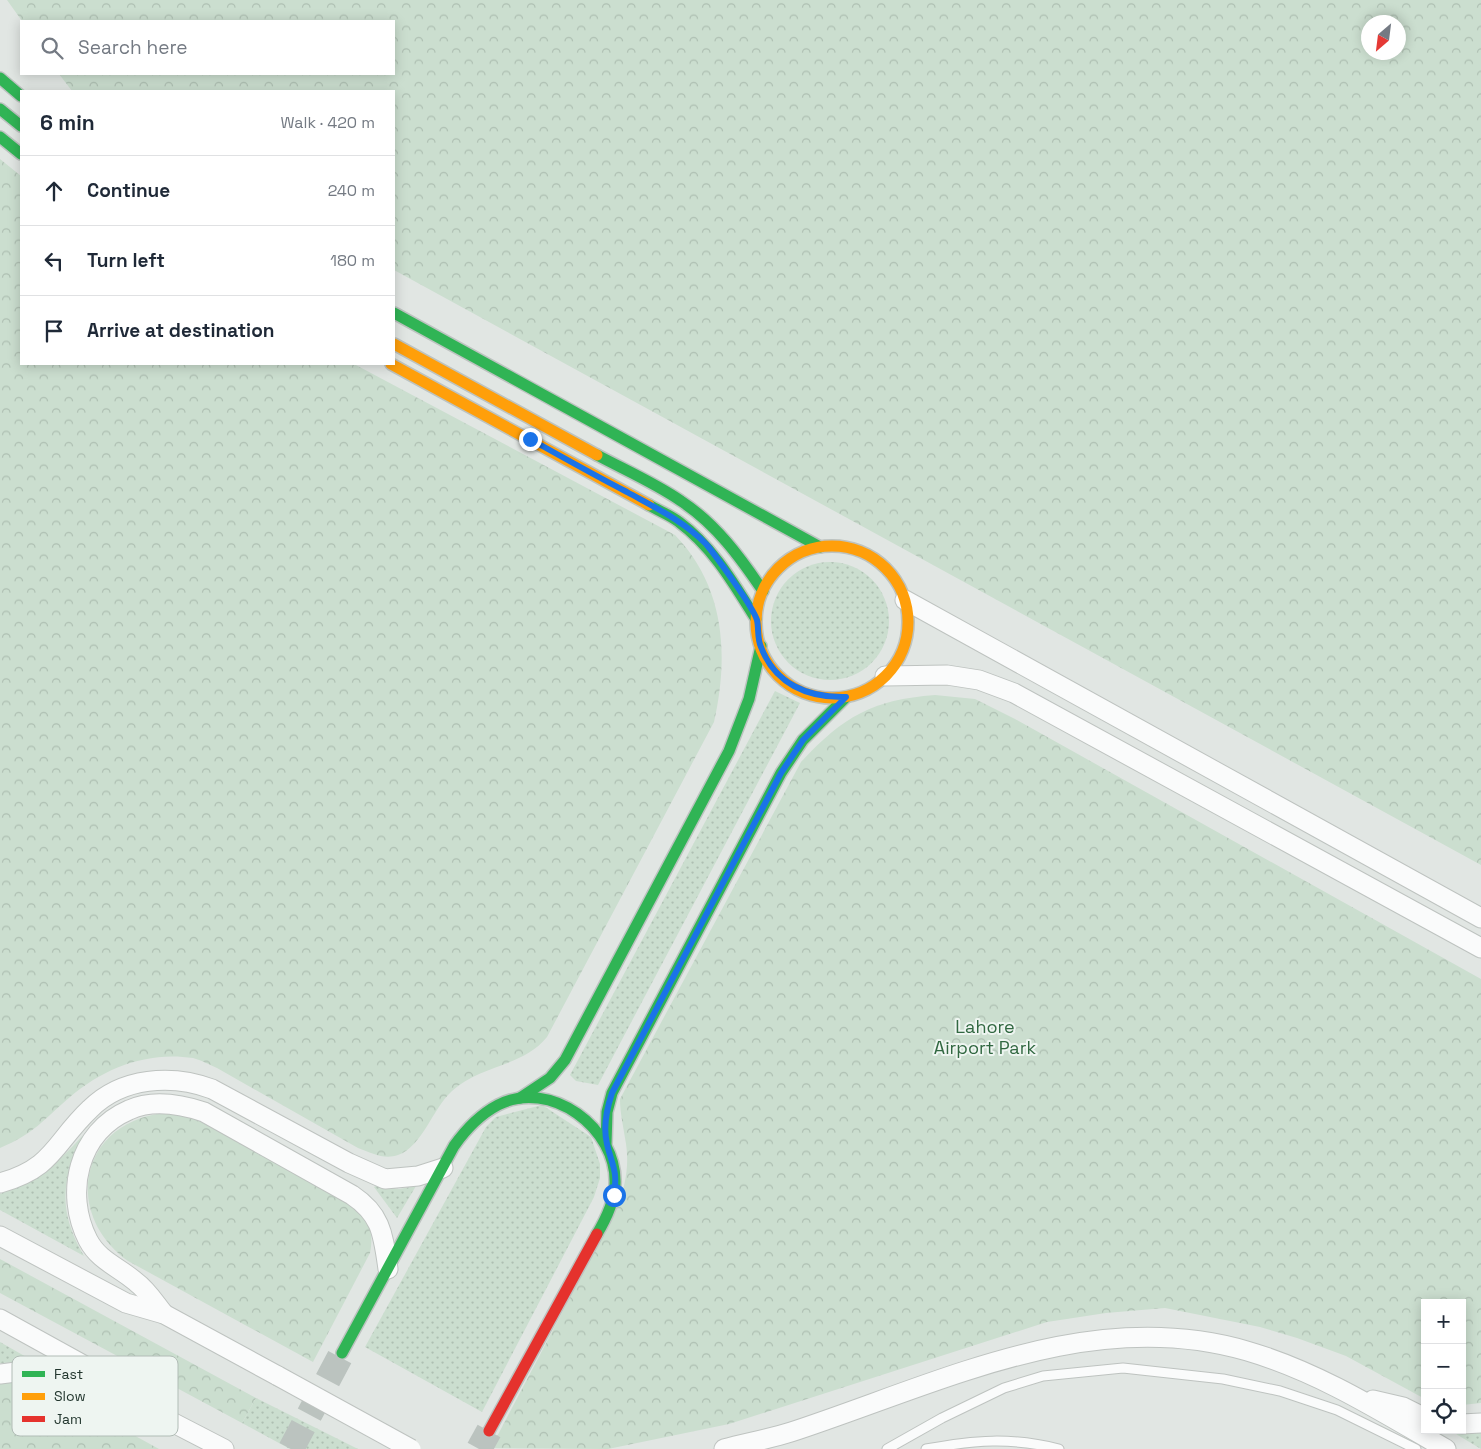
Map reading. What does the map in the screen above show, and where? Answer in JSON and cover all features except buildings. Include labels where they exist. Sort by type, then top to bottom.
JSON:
[{"type":"street","points":[[0,78],[20,95]]},
{"type":"street","points":[[0,109],[20,125]]},
{"type":"street","points":[[0,137],[20,153]]},
{"type":"street","points":[[395,314],[820,547]]},
{"type":"street","points":[[395,345],[680,500],[700,514],[733,546],[763,591]]},
{"type":"street","points":[[393,365],[678,521],[705,544],[720,561],[756,619],[761,646],[770,665],[785,681],[803,692],[824,697],[846,697],[867,689],[886,676],[900,658],[909,623],[905,600],[898,583],[886,569],[872,557],[856,550],[838,546],[820,547],[802,552],[786,562],[772,575],[763,591],[756,619]]},
{"type":"street","points":[[905,600],[1481,918]]},
{"type":"street","points":[[520,1098],[550,1078],[558,1070],[592,1009],[729,751],[749,699],[761,646]]},
{"type":"street","points":[[886,676],[947,675],[979,680],[1014,693],[1481,948]]},
{"type":"street","points":[[606,1144],[607,1112],[612,1093],[781,773],[803,740],[846,697]]},
{"type":"street","points":[[1459,906],[1481,905]]},
{"type":"street","points":[[0,1183],[35,1169],[54,1152],[88,1110],[103,1097],[147,1081],[173,1079],[194,1082],[212,1089],[349,1164],[385,1179],[418,1176],[444,1168]]},
{"type":"street","points":[[342,1353],[444,1168],[471,1123],[492,1107],[520,1098],[538,1097],[567,1106],[590,1122],[606,1144],[616,1174],[612,1205],[489,1431]]},
{"type":"street","points":[[164,1314],[137,1282],[101,1258],[89,1242],[82,1226],[75,1195],[80,1162],[100,1131],[116,1117],[130,1109],[165,1103],[204,1112],[358,1199],[374,1215],[379,1225],[388,1269]]},
{"type":"street","points":[[0,1236],[126,1303],[164,1314],[411,1449]]},
{"type":"street","points":[[0,1319],[67,1356]]},
{"type":"street","points":[[724,1449],[789,1432],[1010,1356],[1080,1342],[1131,1337],[1187,1339],[1247,1351],[1290,1366],[1352,1395],[1446,1449]]},
{"type":"street","points":[[1352,1395],[1403,1407],[1421,1416]]},
{"type":"street","points":[[1466,1424],[1481,1423]]},
{"type":"street","points":[[178,1425],[224,1449]]},
{"type":"lane","points":[[887,1449],[942,1418],[1004,1388],[1043,1376],[1123,1368],[1223,1379],[1280,1391],[1337,1410],[1416,1449]]},
{"type":"lane","points":[[926,1449],[968,1441],[1027,1441],[1059,1449]]},
{"type":"green space","points":[[7,0],[1481,0],[1481,865],[395,271],[395,90],[71,90],[60,75],[395,75],[395,20],[21,20]]},
{"type":"green space","points":[[0,159],[20,175],[20,365],[356,365],[675,535],[692,555],[713,599],[719,623],[721,672],[714,722],[547,1037],[526,1054],[463,1082],[445,1098],[421,1136],[406,1151],[388,1157],[358,1148],[217,1068],[193,1058],[176,1056],[143,1060],[112,1070],[83,1087],[30,1132],[0,1148]]},
{"type":"green space","points":[[830,562],[852,567],[863,572],[879,588],[884,599],[889,621],[884,643],[879,654],[863,670],[852,675],[830,680],[808,675],[797,670],[781,654],[776,643],[771,621],[776,599],[781,588],[797,572],[808,567]]},
{"type":"green space","points":[[775,691],[800,703],[598,1085],[576,1081],[570,1075]]},
{"type":"green space","name":"Lahore Airport Park","points":[[935,695],[975,699],[1015,719],[1481,979],[1481,1403],[1466,1405],[1466,1299],[1421,1299],[1421,1397],[1346,1356],[1297,1338],[1260,1327],[1165,1308],[1106,1313],[1047,1322],[729,1424],[608,1449],[491,1448],[617,1208],[623,1191],[627,1165],[620,1099],[801,762],[831,733],[861,713],[876,706],[913,697]]},
{"type":"green space","points":[[542,1105],[591,1137],[600,1164],[600,1178],[594,1197],[482,1412],[365,1347],[486,1127],[496,1117]]},
{"type":"green space","points":[[157,1114],[175,1114],[194,1118],[358,1208],[365,1219],[371,1234],[370,1253],[313,1362],[128,1261],[108,1242],[95,1221],[88,1198],[89,1176],[96,1155],[110,1137],[130,1122]]},
{"type":"green space","points":[[83,1135],[70,1167],[67,1182],[66,1210],[70,1225],[84,1256],[0,1210],[0,1194],[35,1177],[55,1163]]},
{"type":"green space","points":[[377,1185],[399,1189],[416,1186],[397,1218],[374,1187]]},
{"type":"green space","points":[[0,1259],[256,1398],[242,1423],[178,1389],[178,1356],[117,1356],[0,1293]]},
{"type":"green space","points":[[0,1342],[24,1356],[12,1356],[12,1363],[0,1363]]},
{"type":"green space","points":[[0,1383],[12,1383],[12,1436],[135,1436],[159,1449],[0,1449]]},
{"type":"green space","points":[[256,1398],[358,1449],[290,1449],[242,1423]]},
{"type":"green space","points":[[1481,1429],[1481,1449],[1456,1434],[1466,1434],[1466,1430]]},
{"type":"tunnel","points":[[291,1449],[342,1353]]},
{"type":"tunnel","points":[[479,1449],[489,1431]]},
{"type":"traffic: fast","points":[[0,78],[20,95]]},
{"type":"traffic: fast","points":[[0,109],[20,125]]},
{"type":"traffic: fast","points":[[0,137],[20,153]]},
{"type":"traffic: fast","points":[[395,314],[820,547]]},
{"type":"traffic: fast","points":[[597,455],[661,488],[694,510],[726,542],[763,591]]},
{"type":"traffic: fast","points":[[649,505],[676,520],[713,554],[756,619]]},
{"type":"traffic: fast","points":[[520,1098],[550,1078],[565,1060],[729,751],[749,699],[761,646]]},
{"type":"traffic: fast","points":[[606,1144],[607,1112],[612,1093],[781,773],[803,740],[846,697]]},
{"type":"traffic: fast","points":[[342,1353],[454,1146],[473,1123],[498,1105],[518,1098],[539,1098],[559,1103],[577,1114],[593,1128],[605,1145],[613,1164],[615,1185],[609,1210],[597,1234]]},
{"type":"traffic: slow","points":[[395,345],[597,455]]},
{"type":"traffic: slow","points":[[393,365],[649,505]]},
{"type":"traffic: slow","points":[[832,546],[861,552],[874,559],[885,569],[895,580],[902,593],[908,622],[902,651],[895,664],[885,675],[874,685],[861,692],[832,698],[803,692],[790,685],[779,675],[769,664],[762,651],[756,622],[762,593],[769,580],[779,569],[790,559],[803,552],[832,546]]},
{"type":"traffic: jam","points":[[489,1431],[597,1234]]},
{"type":"route","points":[[530,439],[662,511],[692,531],[720,561],[756,619],[757,633],[770,665],[785,681],[803,692],[824,697],[846,697],[803,740],[791,756],[612,1093],[607,1112],[606,1144],[613,1159],[616,1174],[614,1195]]}]
